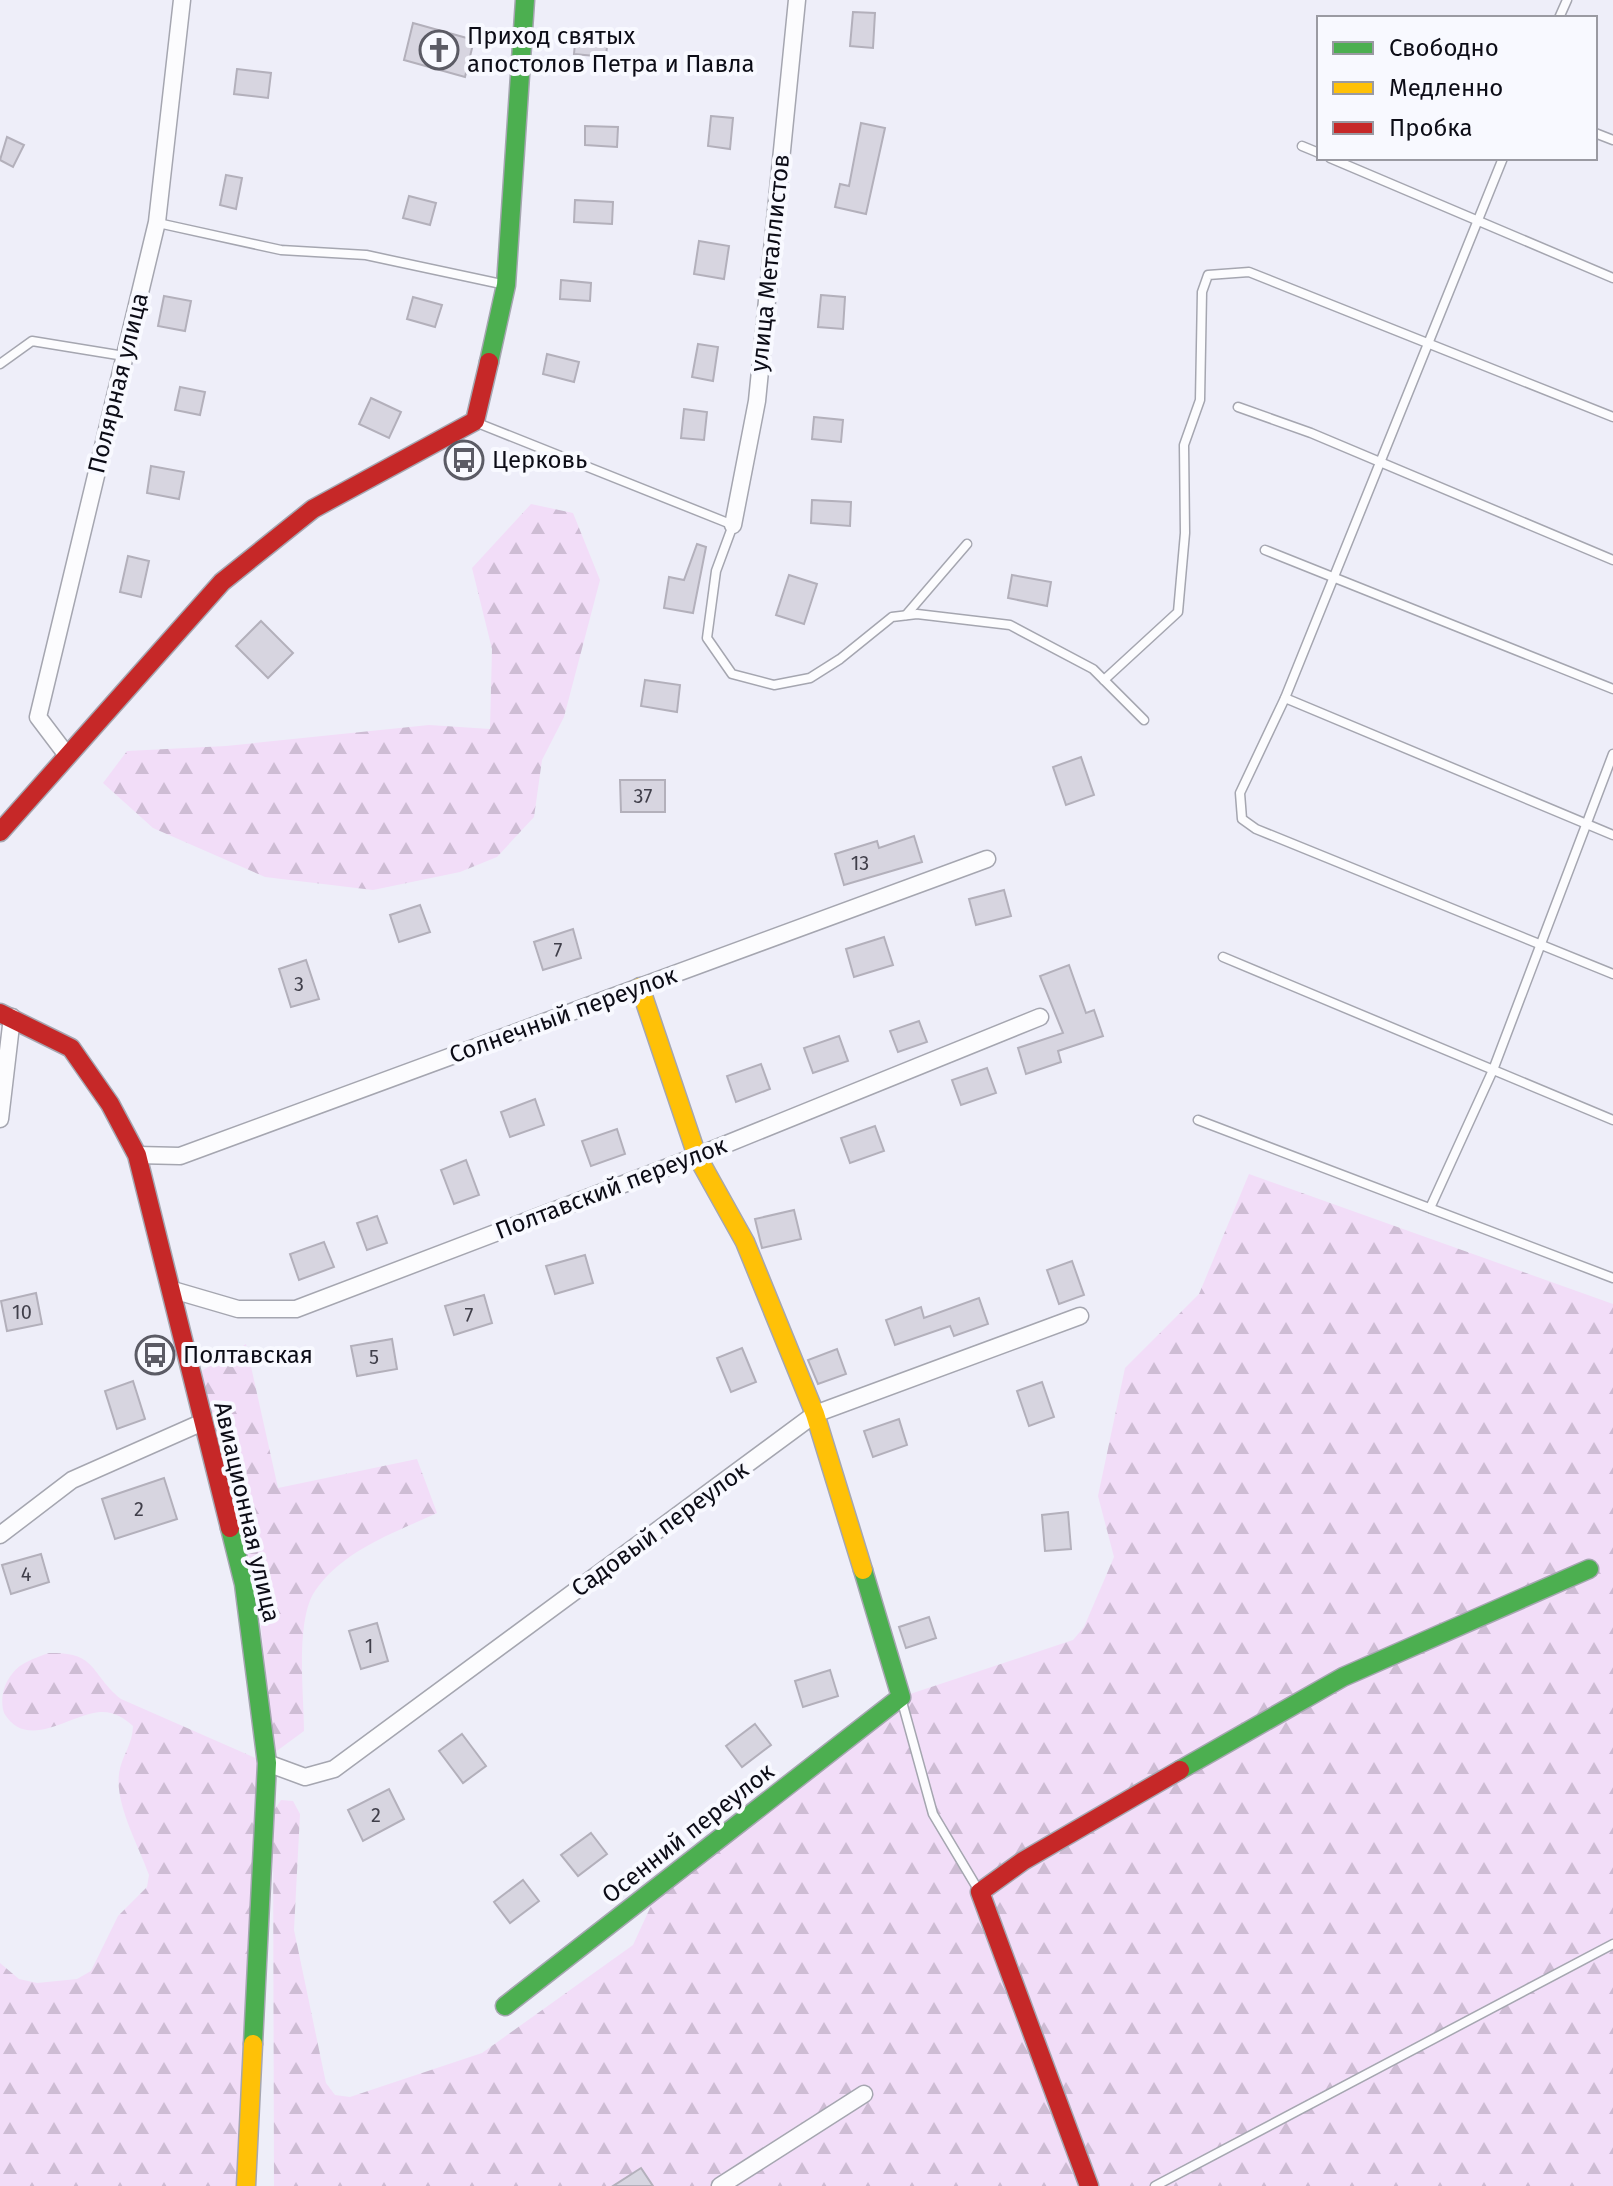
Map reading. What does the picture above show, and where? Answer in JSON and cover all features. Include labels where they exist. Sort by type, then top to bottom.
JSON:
[{"type":"street","name":"Полярная улица","points":[[66,754],[38,717],[157,222],[182,0]]},
{"type":"street","points":[[0,832],[66,754],[222,582],[313,509],[475,421],[506,285],[525,0]]},
{"type":"street","name":"улица Металлистов","points":[[733,525],[757,401],[797,0]]},
{"type":"street","name":"Солнечный переулок","points":[[137,1155],[180,1156],[987,859]]},
{"type":"street","points":[[640,987],[697,1156],[745,1242],[815,1414],[901,1697]]},
{"type":"street","points":[[0,1119],[6,1015]]},
{"type":"street","name":"Авиационная улица","points":[[6,1015],[71,1048],[110,1104],[137,1155],[244,1584],[267,1763],[246,2186]]},
{"type":"street","name":"Полтавский переулок","points":[[173,1290],[238,1309],[296,1309],[697,1156],[1040,1017]]},
{"type":"street","name":"Садовый переулок","points":[[267,1763],[305,1777],[334,1769],[815,1414],[1080,1316]]},
{"type":"street","points":[[0,1535],[72,1480],[203,1422]]},
{"type":"street","points":[[1089,2186],[980,1892],[1023,1861],[1343,1677],[1589,1569]]},
{"type":"street","name":"Осенний переулок","points":[[505,2006],[901,1697]]},
{"type":"street","points":[[720,2186],[864,2094]]},
{"type":"lane","points":[[1302,146],[1317,152]]},
{"type":"lane","points":[[1335,160],[1613,278]]},
{"type":"lane","points":[[1502,160],[1285,698],[1240,793],[1242,819],[1256,829],[1613,974]]},
{"type":"lane","points":[[157,222],[281,250],[366,255],[506,285]]},
{"type":"lane","points":[[1104,680],[1178,612],[1185,533],[1184,445],[1200,400],[1202,292],[1208,275],[1249,272],[1613,417]]},
{"type":"lane","points":[[0,364],[32,341],[125,356]]},
{"type":"lane","points":[[1238,407],[1380,462],[1613,560]]},
{"type":"lane","points":[[475,421],[733,525],[716,571],[707,638],[732,674],[774,685],[810,678],[892,617],[905,615],[1010,625],[1093,669],[1144,720]]},
{"type":"lane","points":[[905,615],[967,544]]},
{"type":"lane","points":[[1265,550],[1613,689]]},
{"type":"lane","points":[[1285,698],[1613,835]]},
{"type":"lane","points":[[1430,1208],[1493,1070],[1613,754]]},
{"type":"lane","points":[[1223,957],[1613,1120]]},
{"type":"lane","points":[[1198,1120],[1613,1278]]},
{"type":"lane","points":[[901,1697],[933,1814],[980,1892]]},
{"type":"lane","points":[[1155,2186],[1613,1944]]},
{"type":"green space","points":[[531,504],[573,513],[600,580],[564,717],[542,760],[534,817],[497,857],[460,872],[373,890],[265,877],[153,828],[103,783],[127,751],[226,746],[429,725],[490,729],[492,649],[472,568]]},
{"type":"green space","points":[[1249,1174],[1613,1304],[1613,2186],[274,2186],[273,1812],[281,1800],[293,1801],[300,1814],[294,1930],[326,2083],[335,2095],[350,2097],[482,2053],[633,1945],[661,1884],[901,1697],[1073,1640],[1084,1627],[1114,1557],[1098,1496],[1125,1368],[1199,1294]]},
{"type":"green space","points":[[246,1344],[278,1488],[417,1459],[437,1513],[370,1544],[340,1564],[315,1591],[305,1620],[303,1639],[304,1731],[274,1753],[259,1607],[200,1372]]},
{"type":"green space","points":[[49,1653],[85,1660],[121,1699],[267,1763],[253,2186],[0,2186],[0,1963],[19,1979],[37,1983],[77,1979],[91,1971],[118,1916],[147,1887],[149,1875],[124,1812],[119,1786],[120,1768],[133,1726],[118,1716],[100,1712],[49,1728],[24,1730],[13,1724],[4,1713],[3,1693],[12,1674],[24,1663]]},
{"type":"building","points":[[853,12],[875,13],[873,48],[850,46]]},
{"type":"building","name":"Приход святых апостолов Петра и Павла","points":[[413,23],[474,40],[465,77],[404,60]]},
{"type":"building","points":[[576,32],[608,35],[606,57],[574,54]]},
{"type":"building","points":[[237,69],[271,73],[268,98],[234,94]]},
{"type":"building","points":[[711,116],[733,118],[730,149],[708,146]]},
{"type":"building","points":[[861,123],[885,128],[866,214],[835,207],[840,184],[849,186]]},
{"type":"building","points":[[585,126],[618,127],[617,147],[585,145]]},
{"type":"building","points":[[7,137],[24,145],[13,167],[0,160]]},
{"type":"building","points":[[226,175],[242,178],[236,209],[220,205]]},
{"type":"building","points":[[409,196],[436,203],[430,225],[403,218]]},
{"type":"building","points":[[575,200],[613,202],[612,224],[574,222]]},
{"type":"building","points":[[699,241],[729,246],[724,279],[694,274]]},
{"type":"building","points":[[561,280],[591,283],[590,301],[560,299]]},
{"type":"building","points":[[821,295],[845,297],[843,329],[818,327]]},
{"type":"building","points":[[164,296],[191,301],[185,331],[158,326]]},
{"type":"building","points":[[413,297],[442,305],[435,327],[407,319]]},
{"type":"building","points":[[698,344],[718,347],[713,381],[692,377]]},
{"type":"building","points":[[547,354],[579,362],[574,382],[543,374]]},
{"type":"building","points":[[180,387],[205,392],[200,415],[175,410]]},
{"type":"building","points":[[371,398],[401,412],[389,438],[359,424]]},
{"type":"building","points":[[684,409],[707,412],[704,440],[681,438]]},
{"type":"building","points":[[814,417],[843,420],[841,442],[812,439]]},
{"type":"building","points":[[151,466],[184,472],[179,499],[147,493]]},
{"type":"building","points":[[812,500],[851,502],[850,526],[811,523]]},
{"type":"building","points":[[697,544],[706,547],[693,613],[664,608],[669,577],[684,580]]},
{"type":"building","points":[[128,556],[149,561],[141,597],[120,592]]},
{"type":"building","points":[[789,575],[817,584],[804,624],[776,615]]},
{"type":"building","points":[[1012,575],[1051,582],[1047,606],[1008,598]]},
{"type":"building","points":[[261,621],[293,653],[268,678],[236,646]]},
{"type":"building","points":[[645,680],[680,685],[677,712],[641,706]]},
{"type":"building","points":[[1081,757],[1094,795],[1066,805],[1053,767]]},
{"type":"building","points":[[620,780],[665,780],[665,812],[621,812]]},
{"type":"building","points":[[914,836],[922,862],[844,885],[835,854],[877,841],[879,848]]},
{"type":"building","points":[[1004,890],[1011,916],[976,925],[969,899]]},
{"type":"building","points":[[420,905],[430,932],[399,942],[390,915]]},
{"type":"building","points":[[573,929],[581,958],[543,970],[534,942]]},
{"type":"building","points":[[884,937],[893,965],[854,977],[846,949]]},
{"type":"building","points":[[306,960],[319,999],[291,1007],[279,969]]},
{"type":"building","points":[[1069,965],[1086,1013],[1094,1010],[1103,1036],[1058,1051],[1061,1062],[1026,1074],[1018,1048],[1063,1033],[1040,976]]},
{"type":"building","points":[[919,1021],[927,1042],[898,1052],[890,1031]]},
{"type":"building","points":[[839,1036],[848,1061],[813,1073],[804,1048]]},
{"type":"building","points":[[761,1064],[770,1089],[736,1102],[727,1076]]},
{"type":"building","points":[[987,1068],[996,1093],[961,1105],[952,1080]]},
{"type":"building","points":[[535,1099],[544,1125],[510,1137],[501,1112]]},
{"type":"building","points":[[875,1126],[884,1151],[850,1163],[841,1138]]},
{"type":"building","points":[[617,1129],[625,1154],[591,1166],[582,1141]]},
{"type":"building","points":[[466,1160],[479,1195],[454,1204],[441,1170]]},
{"type":"building","points":[[794,1210],[801,1239],[762,1248],[755,1219]]},
{"type":"building","points":[[377,1216],[387,1243],[367,1250],[357,1223]]},
{"type":"building","points":[[324,1242],[334,1267],[299,1280],[290,1254]]},
{"type":"building","points":[[585,1255],[593,1283],[555,1294],[546,1266]]},
{"type":"building","points":[[1072,1261],[1084,1295],[1059,1304],[1047,1270]]},
{"type":"building","points":[[36,1293],[42,1324],[7,1331],[1,1301]]},
{"type":"building","points":[[484,1295],[492,1323],[454,1335],[445,1306]]},
{"type":"building","points":[[979,1298],[988,1324],[954,1336],[950,1326],[895,1345],[886,1320],[921,1307],[924,1318]]},
{"type":"building","points":[[392,1339],[397,1369],[357,1376],[351,1346]]},
{"type":"building","points":[[742,1348],[756,1382],[731,1392],[717,1358]]},
{"type":"building","points":[[837,1349],[846,1374],[818,1384],[808,1360]]},
{"type":"building","points":[[133,1381],[145,1419],[117,1429],[105,1391]]},
{"type":"building","points":[[1042,1382],[1054,1417],[1029,1426],[1017,1391]]},
{"type":"building","points":[[899,1419],[907,1445],[873,1457],[864,1431]]},
{"type":"building","points":[[164,1478],[177,1519],[115,1539],[102,1499]]},
{"type":"building","points":[[1068,1512],[1071,1549],[1045,1551],[1042,1515]]},
{"type":"building","points":[[41,1554],[49,1582],[11,1594],[2,1565]]},
{"type":"building","points":[[929,1617],[936,1638],[906,1648],[899,1627]]},
{"type":"building","points":[[377,1623],[388,1661],[361,1669],[349,1631]]},
{"type":"building","points":[[830,1670],[838,1696],[803,1707],[795,1681]]},
{"type":"building","points":[[755,1724],[771,1745],[742,1767],[726,1746]]},
{"type":"building","points":[[462,1734],[486,1766],[463,1783],[439,1751]]},
{"type":"building","points":[[389,1789],[404,1819],[363,1841],[348,1810]]},
{"type":"building","points":[[591,1833],[607,1854],[578,1876],[561,1855]]},
{"type":"building","points":[[523,1880],[539,1901],[510,1923],[494,1902]]},
{"type":"building","points":[[641,2168],[653,2186],[613,2186]]},
{"type":"traffic: fast","points":[[489,362],[506,285],[525,0]]},
{"type":"traffic: fast","points":[[230,1528],[244,1584],[267,1763],[253,2044]]},
{"type":"traffic: fast","points":[[1180,1770],[1343,1677],[1589,1569]]},
{"type":"traffic: fast","points":[[505,2006],[901,1697],[863,1570]]},
{"type":"traffic: slow","points":[[640,987],[697,1156],[745,1242],[815,1414],[863,1570]]},
{"type":"traffic: slow","points":[[246,2186],[253,2044]]},
{"type":"traffic: jam","points":[[0,832],[222,582],[313,509],[475,421],[489,362]]},
{"type":"traffic: jam","points":[[0,1013],[71,1048],[110,1104],[137,1155],[230,1528]]},
{"type":"traffic: jam","points":[[1089,2186],[980,1892],[1023,1861],[1180,1770]]},
{"type":"place","name":"Приход святых апостолов Петра и Павла","points":[[439,50]]},
{"type":"place","name":"Церковь","points":[[464,460]]},
{"type":"place","name":"Полтавская","points":[[155,1355]]}]
